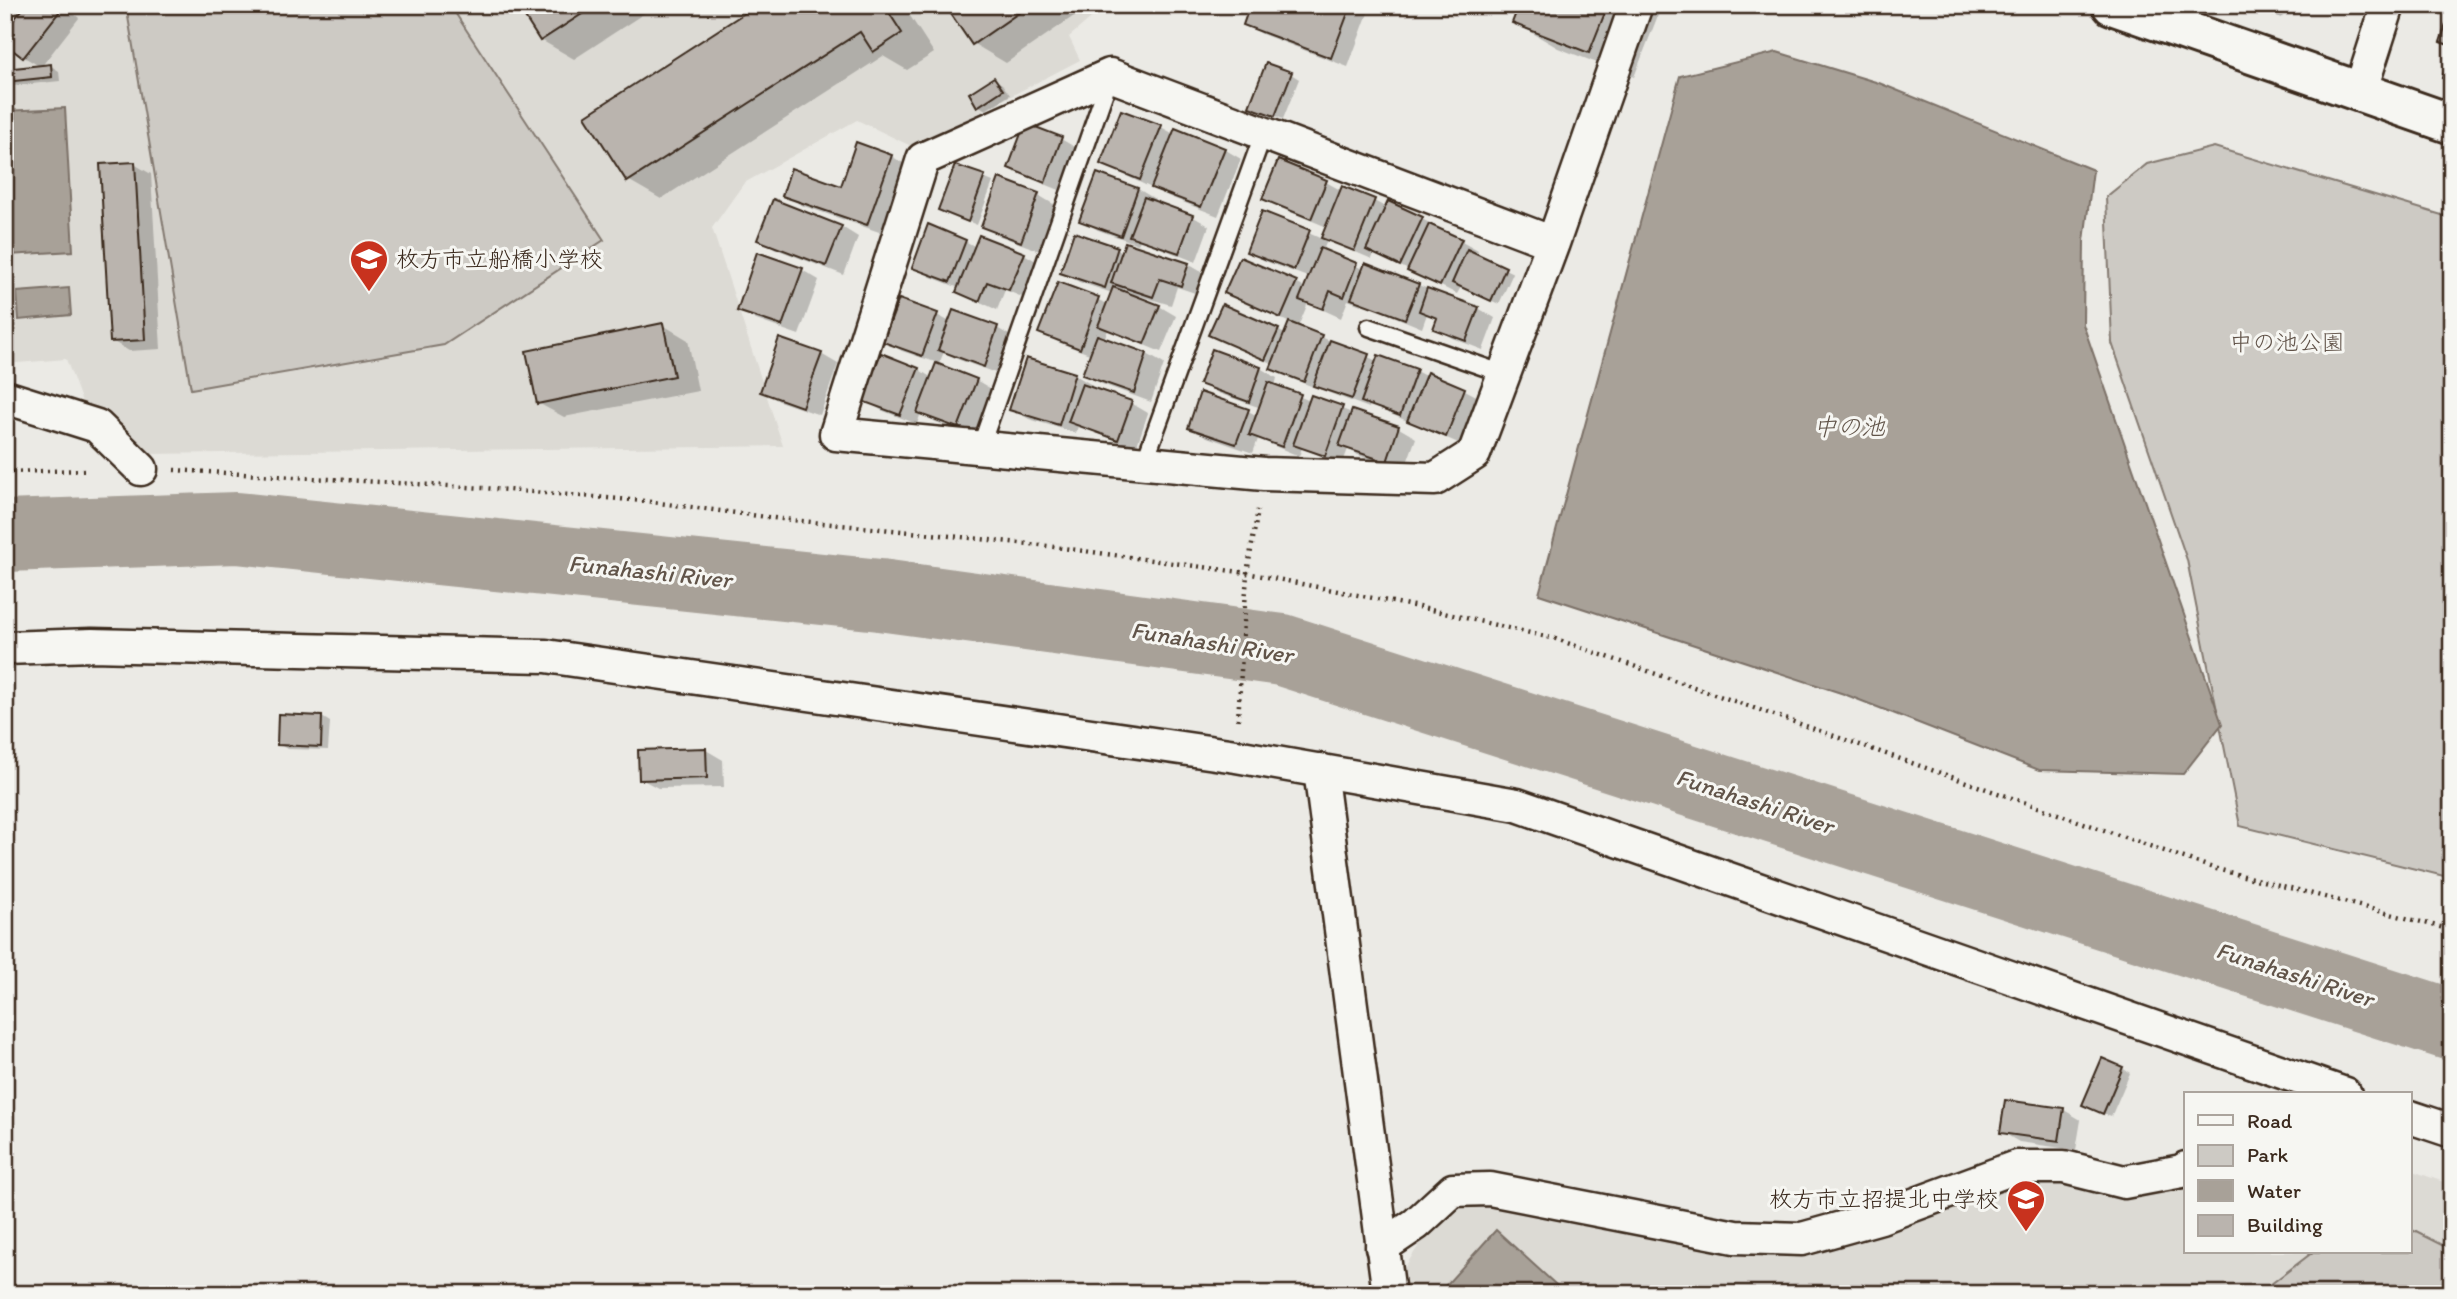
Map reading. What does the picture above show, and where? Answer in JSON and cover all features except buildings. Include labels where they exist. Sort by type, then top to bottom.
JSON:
[{"type":"street","points":[[1553,243],[1110,75],[923,159],[836,434],[1264,474],[1435,479],[1474,454],[1553,243],[1636,5]]},
{"type":"street","points":[[2112,5],[2452,124]]},
{"type":"street","points":[[2360,92],[2388,5]]},
{"type":"street","points":[[5,397],[97,426],[141,468]]},
{"type":"street","points":[[5,648],[92,645],[546,656],[1236,756],[1517,805],[2339,1092]]},
{"type":"street","points":[[1321,771],[1389,1294]]},
{"type":"street","points":[[2412,1118],[2452,1131]]},
{"type":"street","points":[[1382,1247],[1416,1224],[1453,1190],[1490,1189],[1735,1237],[1802,1239],[1881,1217],[2016,1167],[2064,1167],[2124,1182],[2184,1170]]},
{"type":"lane","points":[[979,448],[1110,75]]},
{"type":"lane","points":[[1144,463],[1264,132]]},
{"type":"lane","points":[[1369,327],[1503,374]]},
{"type":"path","points":[[5,472],[141,468],[483,488],[644,501],[782,519],[1040,545],[1247,573],[1418,607],[1556,639],[2213,868],[2452,930]]},
{"type":"path","points":[[1236,756],[1247,573],[1264,474]]},
{"type":"shaded area","name":"枚方市立船橋小学校","points":[[5,5],[1106,5],[1069,37],[1080,60],[913,147],[857,120],[744,183],[712,228],[783,446],[145,454],[106,409],[82,402],[66,359],[5,364]]},
{"type":"shaded area","name":"枚方市立招提北中学校","points":[[2412,1171],[2452,1185],[2452,1294],[1406,1294],[1403,1270],[1435,1220],[1458,1199],[1504,1202],[1688,1247],[1811,1253],[2013,1181],[2127,1188],[2184,1179],[2184,1254],[2412,1254]]},
{"type":"green space","points":[[126,5],[450,5],[604,240],[444,345],[191,389]]},
{"type":"green space","name":"中の池公園","points":[[2214,147],[2452,218],[2452,878],[2240,826],[2187,560],[2112,343],[2106,197],[2147,164]]},
{"type":"green space","points":[[2412,1230],[2452,1250],[2452,1294],[2258,1294],[2310,1254],[2412,1254]]},
{"type":"water","name":"中の池","points":[[1777,52],[1879,83],[2093,170],[2084,241],[2083,324],[2222,724],[2183,774],[2039,770],[1844,694],[1539,594],[1680,76]]},
{"type":"water","points":[[65,108],[73,251],[9,255],[5,190],[5,111]]},
{"type":"water","points":[[69,288],[71,315],[19,320],[17,292]]},
{"type":"water","points":[[1496,1230],[1566,1294],[1438,1294]]},
{"type":"waterway","name":"Funahashi River","points":[[5,536],[237,528],[880,595],[1282,650],[2452,1025]]},
{"type":"place","name":"枚方市立船橋小学校","points":[[369,293]]},
{"type":"place","name":"枚方市立招提北中学校","points":[[2026,1233]]}]
